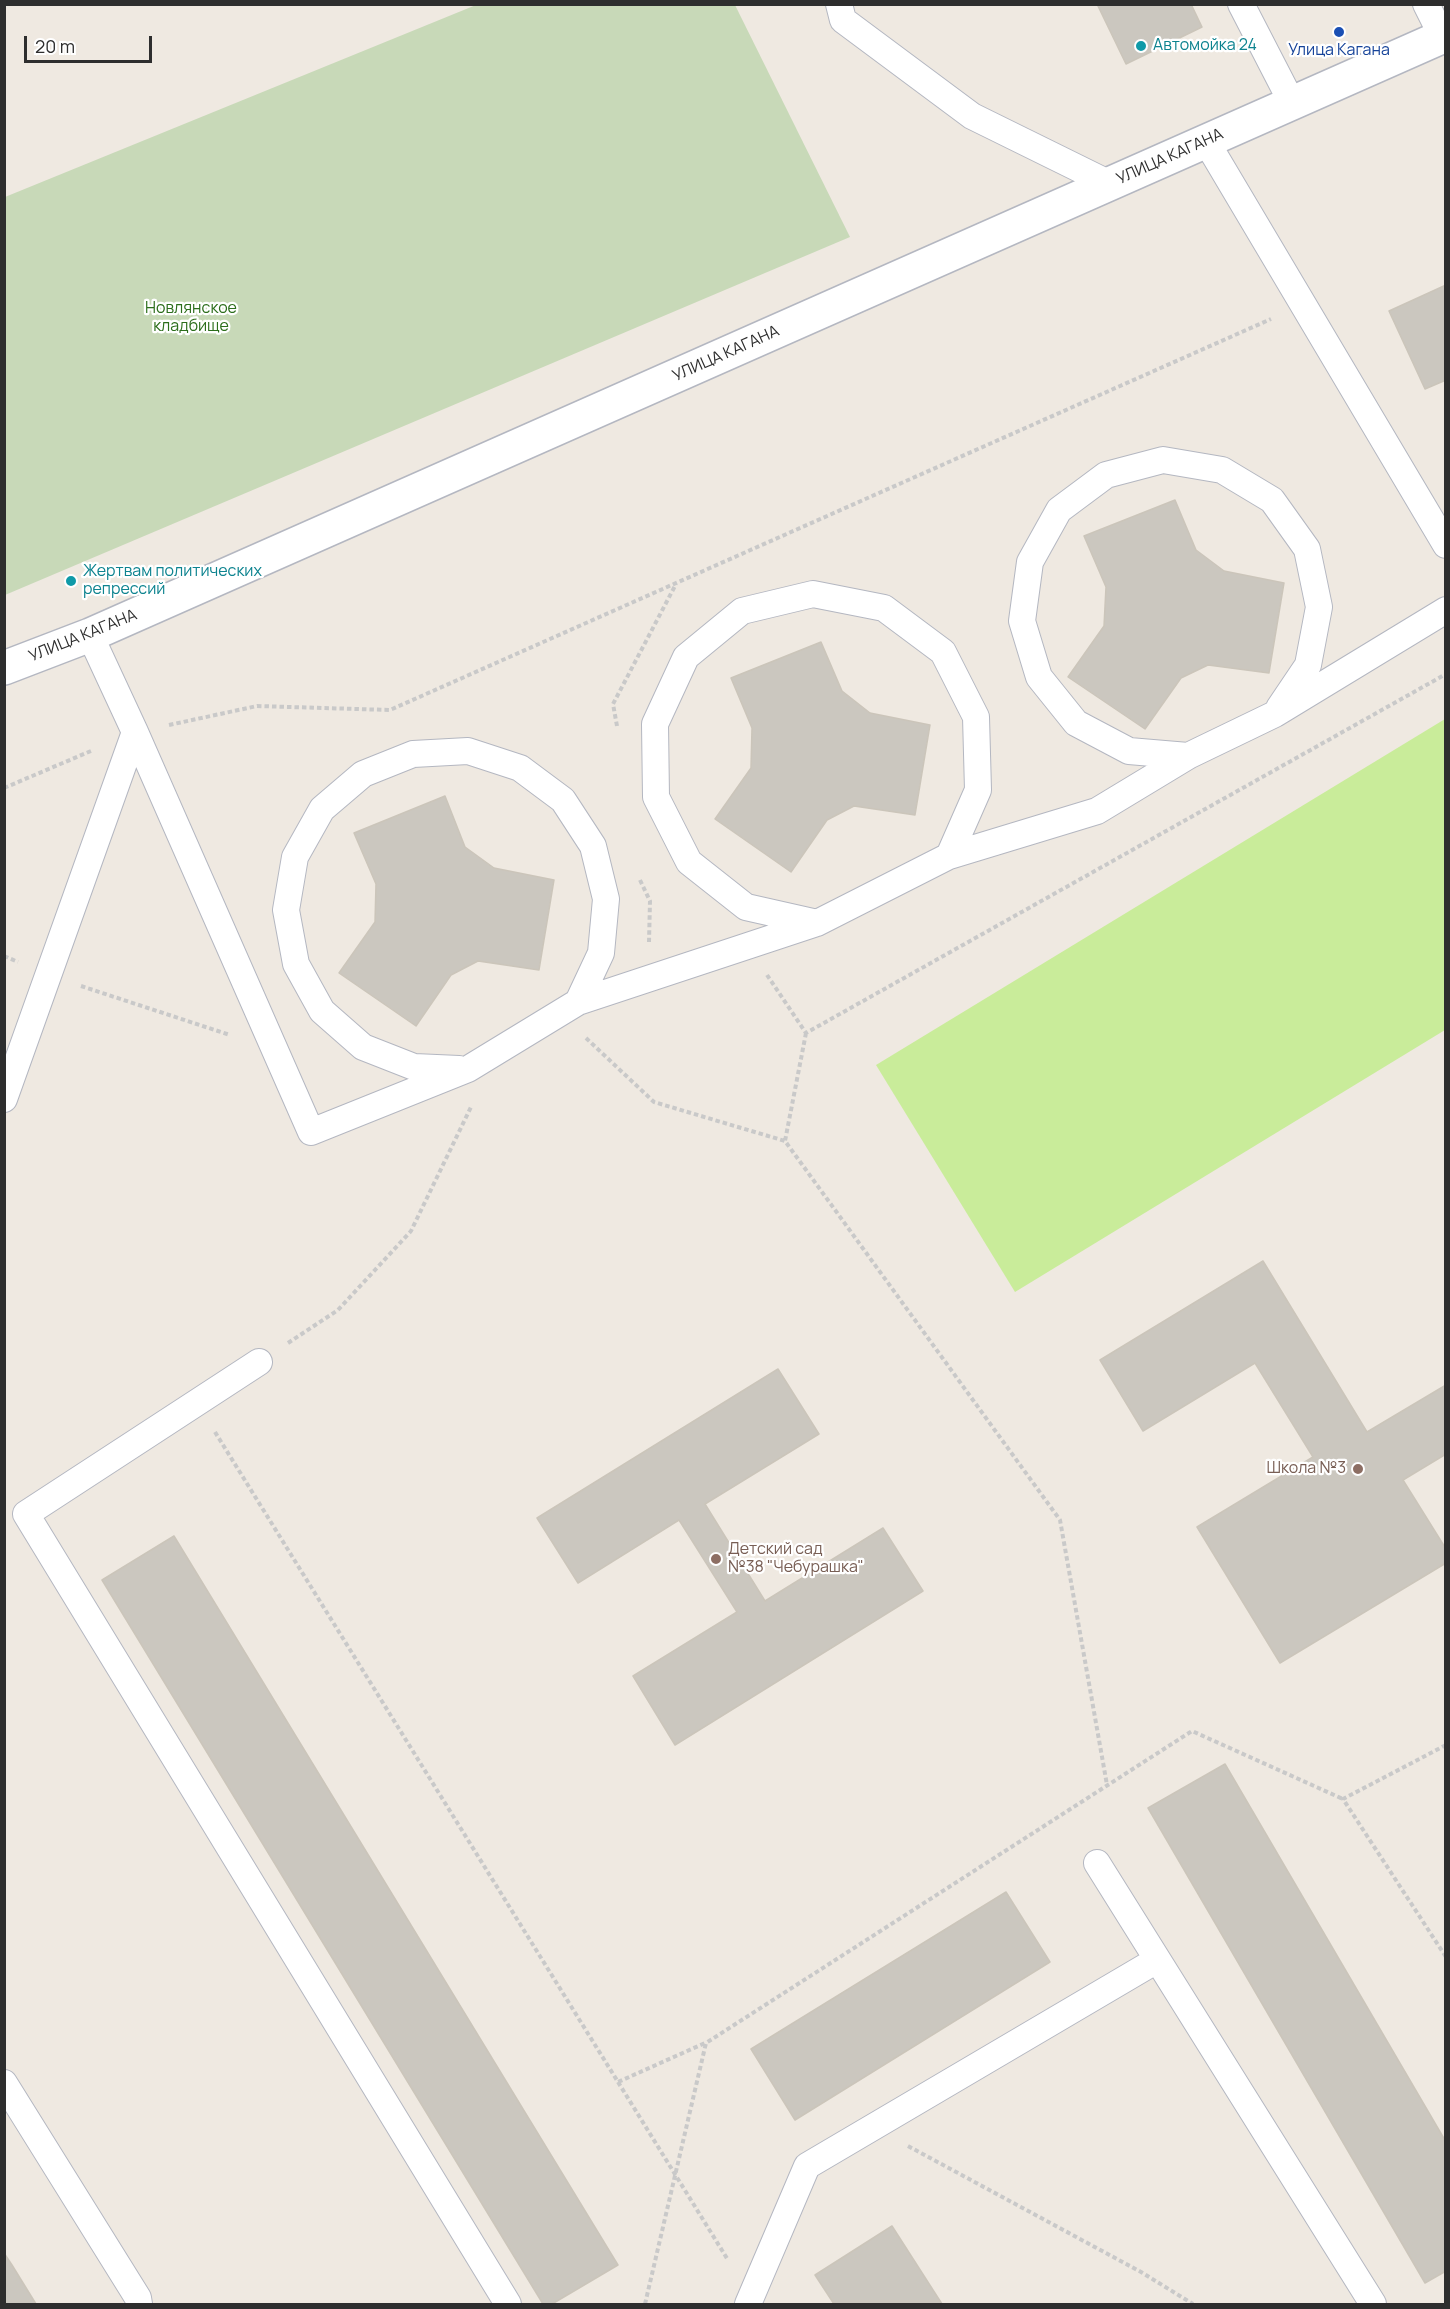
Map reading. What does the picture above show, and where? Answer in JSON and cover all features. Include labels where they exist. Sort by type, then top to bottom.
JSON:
[{"type":"street","name":"УЛИЦА КАГАНА","points":[[4,668],[90,635],[1444,36]]},
{"type":"lane","points":[[839,4],[843,20],[972,116],[1110,184]]},
{"type":"lane","points":[[1241,4],[1292,103]]},
{"type":"lane","points":[[1426,4],[1444,36]]},
{"type":"lane","points":[[1206,141],[1444,541]]},
{"type":"lane","points":[[1188,756],[1129,751],[1076,723],[1039,677],[1022,621],[1030,562],[1059,510],[1106,475],[1163,460],[1222,470],[1272,500],[1300,539],[1306,549],[1319,607],[1308,664],[1275,714]]},
{"type":"lane","points":[[817,923],[746,907],[689,862],[656,797],[655,724],[681,667],[686,657],[742,611],[813,594],[884,608],[943,652],[976,717],[978,769],[978,790],[949,856]]},
{"type":"lane","points":[[90,635],[311,1132],[468,1069],[568,1008],[817,923],[949,856],[1097,811],[1188,756],[1275,714],[1446,610]]},
{"type":"lane","points":[[4,1099],[135,732]]},
{"type":"lane","points":[[468,1069],[414,1067],[363,1047],[322,1011],[296,964],[286,910],[295,857],[322,809],[363,774],[413,754],[468,751],[520,768],[563,800],[593,846],[606,899],[601,953],[568,1008]]},
{"type":"lane","points":[[259,1362],[26,1514],[508,2304]]},
{"type":"lane","points":[[1097,1863],[1373,2304]]},
{"type":"lane","points":[[750,2301],[807,2166],[1157,1960]]},
{"type":"lane","points":[[4,2083],[138,2298],[139,2304]]},
{"type":"path","points":[[4,788],[135,732],[257,706],[390,710],[1305,304]]},
{"type":"path","points":[[806,1033],[1446,674]]},
{"type":"path","points":[[748,946],[806,1033],[785,1141]]},
{"type":"path","points":[[4,957],[49,975],[275,1049]]},
{"type":"path","points":[[568,1008],[654,1102],[785,1141],[1060,1520],[1107,1785]]},
{"type":"path","points":[[259,1362],[338,1310],[411,1231],[473,1103]]},
{"type":"path","points":[[197,1402],[618,2082],[750,2301]]},
{"type":"path","points":[[618,2082],[706,2043],[1192,1731],[1343,1799],[1446,1958]]},
{"type":"path","points":[[1343,1799],[1446,1745]]},
{"type":"path","points":[[645,2304],[706,2043]]},
{"type":"path","points":[[873,2127],[1141,2272],[1193,2304]]},
{"type":"green space","name":"Новлянское кладбище","points":[[476,5],[735,5],[850,237],[5,595],[5,197]]},
{"type":"green space","points":[[1445,719],[1445,1030],[1015,1292],[876,1065]]},
{"type":"building","name":"Автомойка 24","points":[[1097,4],[1191,4],[1202,27],[1126,64]]},
{"type":"building","points":[[1446,285],[1446,380],[1425,389],[1389,311]]},
{"type":"building","points":[[1175,500],[1196,550],[1224,571],[1284,583],[1269,673],[1208,665],[1181,678],[1145,729],[1068,677],[1104,626],[1106,587],[1084,536]]},
{"type":"building","points":[[821,642],[842,691],[870,713],[930,725],[915,815],[854,806],[827,820],[791,872],[715,819],[751,768],[752,728],[731,678]]},
{"type":"building","points":[[445,796],[465,847],[494,868],[554,880],[539,970],[478,961],[451,975],[416,1026],[339,973],[375,922],[376,884],[354,833]]},
{"type":"building","name":"Школа №3","points":[[1263,1261],[1367,1432],[1446,1385],[1446,1454],[1403,1480],[1446,1549],[1446,1563],[1280,1663],[1197,1527],[1313,1457],[1255,1363],[1143,1431],[1100,1360]]},
{"type":"building","points":[[778,1369],[819,1434],[705,1504],[765,1601],[883,1528],[923,1591],[675,1745],[633,1676],[737,1612],[679,1520],[578,1583],[537,1518]]},
{"type":"building","points":[[174,1536],[618,2265],[552,2304],[543,2304],[102,1580]]},
{"type":"building","points":[[1225,1764],[1446,2142],[1446,2271],[1425,2283],[1148,1808]]},
{"type":"building","points":[[1006,1892],[1050,1962],[795,2120],[751,2049]]},
{"type":"building","points":[[892,2226],[942,2304],[834,2304],[815,2275]]},
{"type":"building","points":[[4,2253],[12,2265],[36,2304],[4,2304]]},
{"type":"place","name":"Улица Кагана","points":[[1339,32]]},
{"type":"place","name":"Автомойка 24","points":[[1141,46]]},
{"type":"place","name":"Жертвам политических репрессий","points":[[71,581]]},
{"type":"place","name":"Школа №3","points":[[1358,1469]]},
{"type":"place","name":"Детский сад №38 \"Чебурашка\"","points":[[716,1559]]}]
